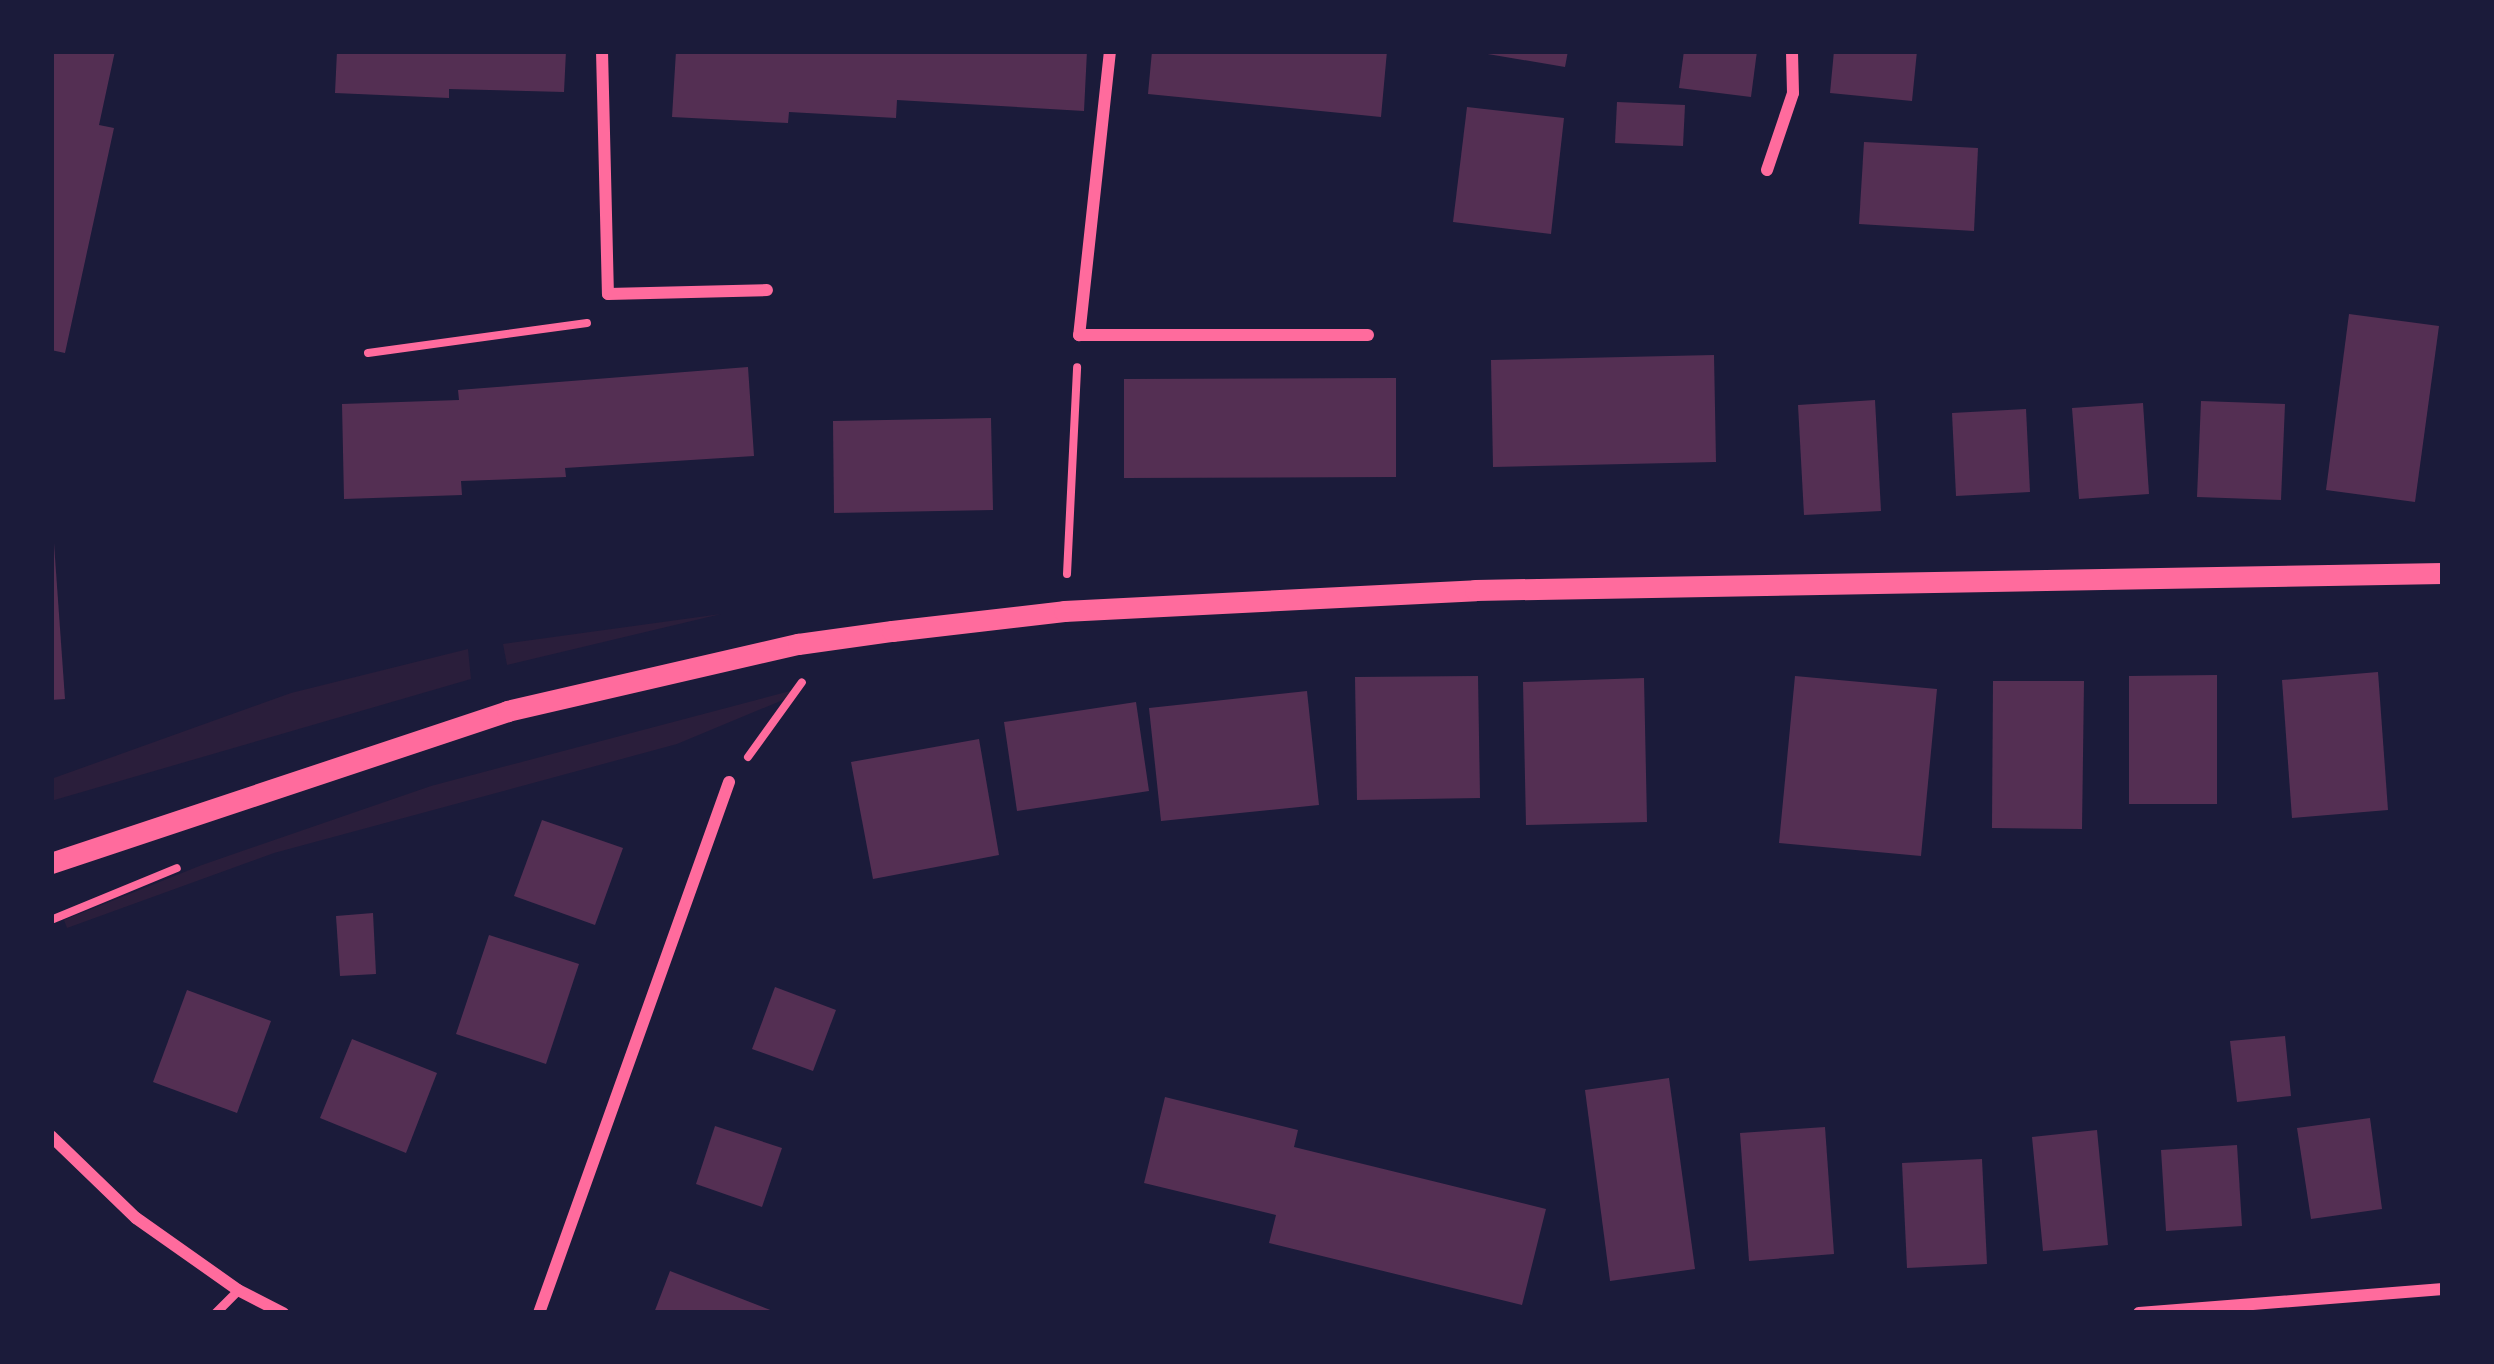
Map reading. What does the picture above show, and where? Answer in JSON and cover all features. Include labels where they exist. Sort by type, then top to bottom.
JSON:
[{"type":"street","points":[[602,51],[608,294],[767,290]]},
{"type":"street","points":[[1110,51],[1079,335],[1368,335]]},
{"type":"street","points":[[1767,170],[1793,93],[1792,51]]},
{"type":"street","points":[[51,863],[507,711],[798,644],[1064,611],[1475,590],[2443,573]]},
{"type":"street","points":[[539,1313],[729,782]]},
{"type":"street","points":[[51,1136],[136,1218],[238,1290],[284,1313]]},
{"type":"street","points":[[2139,1313],[2443,1289]]},
{"type":"lane","points":[[215,1313],[238,1290]]},
{"type":"path","points":[[368,353],[589,323],[608,294]]},
{"type":"path","points":[[1064,611],[1079,335]]},
{"type":"path","points":[[729,782],[802,688],[798,644]]},
{"type":"path","points":[[787,684],[802,688]]},
{"type":"path","points":[[51,920],[197,860]]},
{"type":"shaded area","points":[[721,614],[507,665],[503,644]]},
{"type":"shaded area","points":[[468,649],[471,679],[51,801],[51,779],[291,693]]},
{"type":"shaded area","points":[[790,691],[790,697],[677,744],[274,853],[67,928],[64,920],[202,865],[431,786]]},
{"type":"building","points":[[51,51],[115,51],[99,125],[114,128],[65,353],[51,350]]},
{"type":"building","points":[[337,51],[566,51],[564,92],[449,89],[449,98],[335,93]]},
{"type":"building","points":[[676,51],[1087,51],[1084,111],[897,100],[896,118],[789,112],[788,123],[672,117]]},
{"type":"building","points":[[1152,51],[1387,51],[1381,117],[1148,94]]},
{"type":"building","points":[[1470,51],[1568,51],[1565,67]]},
{"type":"building","points":[[1684,51],[1757,51],[1751,97],[1679,88]]},
{"type":"building","points":[[1834,51],[1917,51],[1912,101],[1830,93]]},
{"type":"building","points":[[1617,102],[1685,105],[1683,146],[1615,143]]},
{"type":"building","points":[[1467,107],[1564,118],[1551,234],[1453,222]]},
{"type":"building","points":[[1864,142],[1978,148],[1974,231],[1859,224]]},
{"type":"building","points":[[2349,314],[2439,326],[2415,502],[2326,490]]},
{"type":"building","points":[[1714,355],[1716,462],[1493,467],[1491,360]]},
{"type":"building","points":[[748,367],[754,456],[565,468],[566,477],[461,481],[462,495],[344,499],[342,404],[459,400],[458,390]]},
{"type":"building","points":[[1396,378],[1396,477],[1124,478],[1124,379]]},
{"type":"building","points":[[1875,400],[1881,511],[1804,515],[1798,405]]},
{"type":"building","points":[[2201,401],[2285,404],[2281,500],[2197,497]]},
{"type":"building","points":[[2143,403],[2149,494],[2079,499],[2072,408]]},
{"type":"building","points":[[2026,409],[2030,492],[1956,496],[1952,413]]},
{"type":"building","points":[[991,418],[993,510],[834,513],[833,421]]},
{"type":"building","points":[[51,501],[65,699],[51,700]]},
{"type":"building","points":[[2378,672],[2388,810],[2292,818],[2282,680]]},
{"type":"building","points":[[2217,675],[2217,804],[2129,804],[2129,676]]},
{"type":"building","points":[[1478,676],[1480,798],[1357,800],[1355,677]]},
{"type":"building","points":[[1795,676],[1937,689],[1921,856],[1779,843]]},
{"type":"building","points":[[1644,678],[1647,822],[1526,825],[1523,682]]},
{"type":"building","points":[[1993,681],[2084,681],[2082,829],[1992,828]]},
{"type":"building","points":[[1307,691],[1319,805],[1161,821],[1149,708]]},
{"type":"building","points":[[1136,702],[1149,791],[1017,811],[1004,722]]},
{"type":"building","points":[[979,739],[999,855],[873,879],[851,762]]},
{"type":"building","points":[[542,820],[623,848],[595,925],[514,896]]},
{"type":"building","points":[[373,913],[376,974],[340,976],[336,916]]},
{"type":"building","points":[[489,935],[579,964],[546,1064],[456,1034]]},
{"type":"building","points":[[775,987],[836,1010],[813,1071],[752,1049]]},
{"type":"building","points":[[187,990],[271,1021],[237,1113],[153,1082]]},
{"type":"building","points":[[2285,1036],[2291,1096],[2237,1102],[2230,1041]]},
{"type":"building","points":[[352,1039],[437,1073],[406,1153],[320,1118]]},
{"type":"building","points":[[1669,1078],[1695,1269],[1610,1281],[1585,1090]]},
{"type":"building","points":[[1165,1097],[1298,1130],[1294,1147],[1546,1209],[1522,1305],[1269,1243],[1276,1215],[1144,1183]]},
{"type":"building","points":[[2370,1118],[2382,1209],[2311,1219],[2297,1128]]},
{"type":"building","points":[[715,1126],[782,1148],[762,1207],[696,1184]]},
{"type":"building","points":[[1825,1127],[1834,1254],[1749,1261],[1740,1133]]},
{"type":"building","points":[[2097,1130],[2108,1245],[2043,1251],[2032,1137]]},
{"type":"building","points":[[2237,1145],[2242,1226],[2166,1231],[2161,1150]]},
{"type":"building","points":[[1982,1159],[1987,1264],[1907,1268],[1902,1163]]},
{"type":"building","points":[[670,1271],[778,1313],[654,1313]]}]
